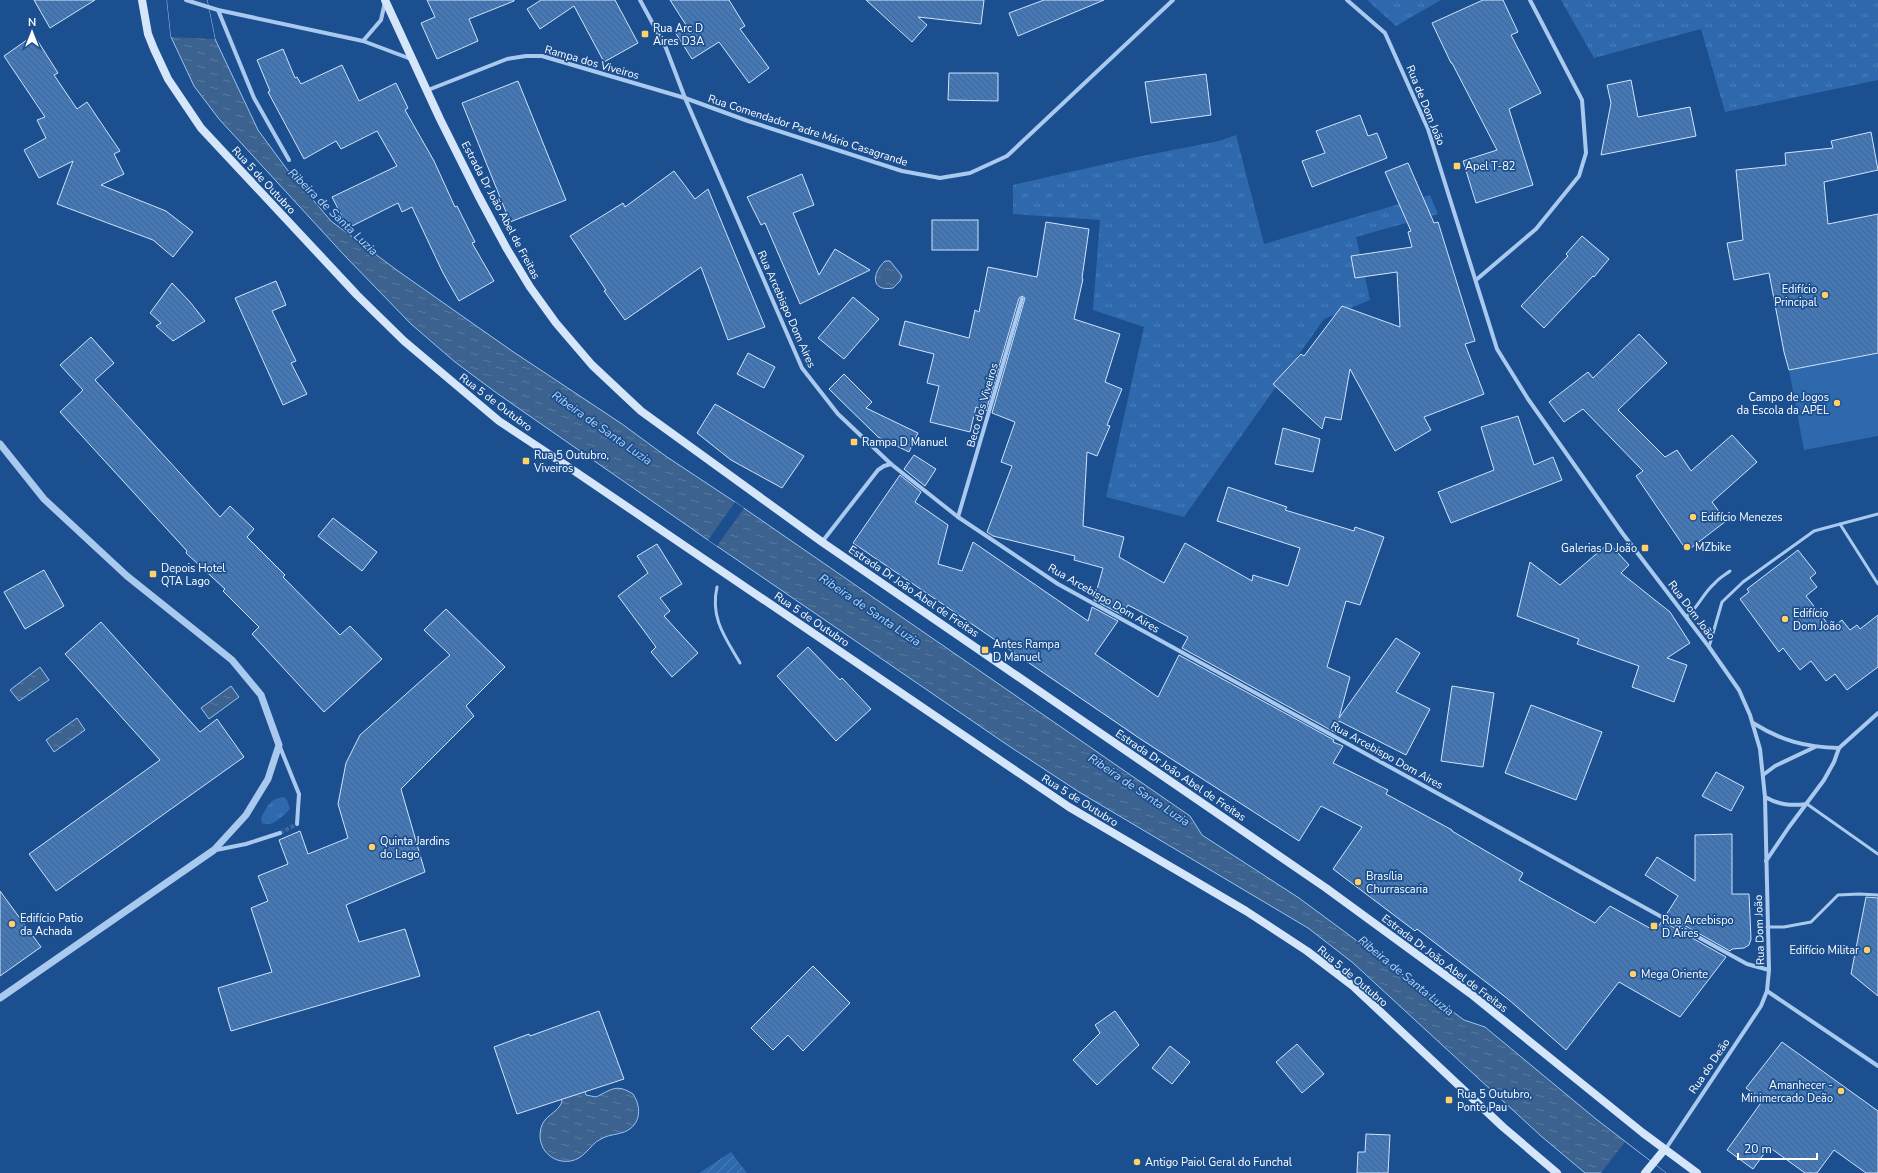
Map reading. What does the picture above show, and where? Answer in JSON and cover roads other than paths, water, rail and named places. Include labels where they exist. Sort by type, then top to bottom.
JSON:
[{"type":"main road","name":"Rua 5 de Outubro","points":[[142,0],[148,34],[168,79],[201,128],[357,295],[404,341],[448,380],[499,421],[1069,807],[1246,911],[1307,951],[1352,986],[1481,1107],[1558,1173]]},
{"type":"main road","name":"Estrada Dr João Abel de Freitas","points":[[385,0],[471,181],[507,250],[530,287],[556,323],[592,365],[641,411],[822,542],[1326,888],[1470,994],[1664,1150],[1697,1173]]},
{"type":"main road","points":[[1645,1173],[1664,1150]]},
{"type":"street","points":[[186,0],[218,10],[363,41],[413,60]]},
{"type":"street","points":[[363,41],[381,20],[385,0]]},
{"type":"street","name":"Rua Arcebispo Dom Aires","points":[[640,0],[666,48],[685,98],[802,368],[838,414],[891,464],[958,517],[1058,584],[1747,964],[1769,970]]},
{"type":"street","name":"Rua Comendador Padre Mário Casagrande","points":[[685,98],[748,121],[902,172],[940,178],[970,173],[1008,156],[1173,0]]},
{"type":"street","name":"Rua de Dom João","points":[[1347,0],[1385,33],[1428,129],[1476,280]]},
{"type":"street","points":[[1476,280],[1536,229],[1579,176],[1586,153],[1582,100],[1530,0]]},
{"type":"street","points":[[218,10],[254,98],[289,160]]},
{"type":"street","name":"Rampa dos Viveiros","points":[[428,90],[507,59],[536,56],[558,60],[644,87],[685,98]]},
{"type":"street","name":"Rua Dom João","points":[[1476,280],[1497,349],[1528,399],[1623,534],[1709,647],[1739,690],[1753,723],[1760,749],[1765,797],[1769,970],[1767,991]]},
{"type":"street","name":"Beco dos Viveiros","points":[[958,517],[1022,299]]},
{"type":"street","points":[[0,444],[44,499],[127,576],[232,660],[261,695],[299,794],[297,824]]},
{"type":"street","points":[[822,542],[836,522],[878,470],[891,464]]},
{"type":"street","points":[[1766,862],[1824,780],[1834,762],[1839,748],[1878,714]]},
{"type":"street","points":[[1753,723],[1795,743],[1815,747],[1839,748]]},
{"type":"street","points":[[0,998],[214,850],[246,815],[268,779],[279,745]]},
{"type":"street","points":[[1763,775],[1775,766],[1815,747]]},
{"type":"street","points":[[1765,797],[1778,803],[1791,806],[1807,804]]},
{"type":"street","points":[[214,850],[246,844],[280,834]]},
{"type":"street","points":[[1767,991],[1878,1066]]},
{"type":"street","name":"Rua do Deão","points":[[1664,1150],[1761,1006],[1767,991]]},
{"type":"lane","points":[[1709,647],[1722,602],[1743,582],[1814,531],[1878,514]]},
{"type":"lane","points":[[1840,524],[1878,584]]},
{"type":"lane","points":[[1686,617],[1695,610],[1714,583],[1730,571]]},
{"type":"lane","points":[[717,587],[714,600],[718,626],[740,663]]},
{"type":"lane","points":[[1807,804],[1878,854]]},
{"type":"lane","points":[[1767,927],[1784,927],[1811,922],[1838,895],[1878,895]]},
{"type":"water","name":"Ribeira de Santa Luzia","points":[[167,0],[207,0],[215,39],[258,130],[286,168],[331,221],[398,271],[512,351],[622,424],[667,457],[735,502],[1190,816],[1202,835],[1299,898],[1464,1020],[1485,1027],[1596,1119],[1666,1173],[1585,1173],[1541,1136],[1352,962],[1308,928],[1079,792],[1006,744],[708,540],[498,394],[455,362],[411,324],[345,256],[219,119],[194,86],[171,37]]},
{"type":"water","points":[[885,261],[890,261],[902,276],[900,281],[893,288],[880,287],[877,284],[876,276]]},
{"type":"water","points":[[40,667],[49,680],[19,701],[10,690]]},
{"type":"water","points":[[231,686],[239,697],[209,719],[201,708]]},
{"type":"water","points":[[77,718],[85,730],[54,752],[46,740]]},
{"type":"water","points":[[571,1049],[586,1095],[596,1097],[610,1090],[618,1088],[622,1089],[633,1094],[639,1112],[636,1122],[627,1131],[609,1136],[596,1142],[576,1160],[559,1161],[545,1151],[540,1140],[541,1128],[545,1120],[560,1106],[562,1102],[547,1057]]},
{"type":"tunnel","points":[[280,833],[297,824]]},
{"type":"place","name":"Rua Arc D Aires D3A","points":[[645,34]]},
{"type":"place","name":"Apel T-82","points":[[1457,166]]},
{"type":"place","name":"Edifício Principal","points":[[1825,295]]},
{"type":"place","name":"Campo de Jogos da Escola da APEL","points":[[1837,403]]},
{"type":"place","name":"Rampa D Manuel","points":[[854,442]]},
{"type":"place","name":"Rua 5 Outubro, Viveiros","points":[[526,461]]},
{"type":"place","name":"Edifício Menezes","points":[[1693,517]]},
{"type":"place","name":"MZbike","points":[[1687,547]]},
{"type":"place","name":"Galerias D João","points":[[1645,548]]},
{"type":"place","name":"Depois Hotel QTA Lago","points":[[153,574]]},
{"type":"place","name":"Edifício Dom João","points":[[1785,619]]},
{"type":"place","name":"Antes Rampa D Manuel","points":[[985,650]]},
{"type":"place","name":"Quinta Jardins do Lago","points":[[372,847]]},
{"type":"place","name":"Brasília Churrascaria","points":[[1358,882]]},
{"type":"place","name":"Edifício Patio da Achada","points":[[12,924]]},
{"type":"place","name":"Rua Arcebispo D Aires","points":[[1654,926]]},
{"type":"place","name":"Edifício Militar","points":[[1867,950]]},
{"type":"place","name":"Mega Oriente","points":[[1633,974]]},
{"type":"place","name":"Amanhecer - Minimercado Deão","points":[[1841,1091]]},
{"type":"place","name":"Rua 5 Outubro, Ponte Pau","points":[[1449,1100]]},
{"type":"place","name":"Antigo Paiol Geral do Funchal","points":[[1137,1162]]}]
